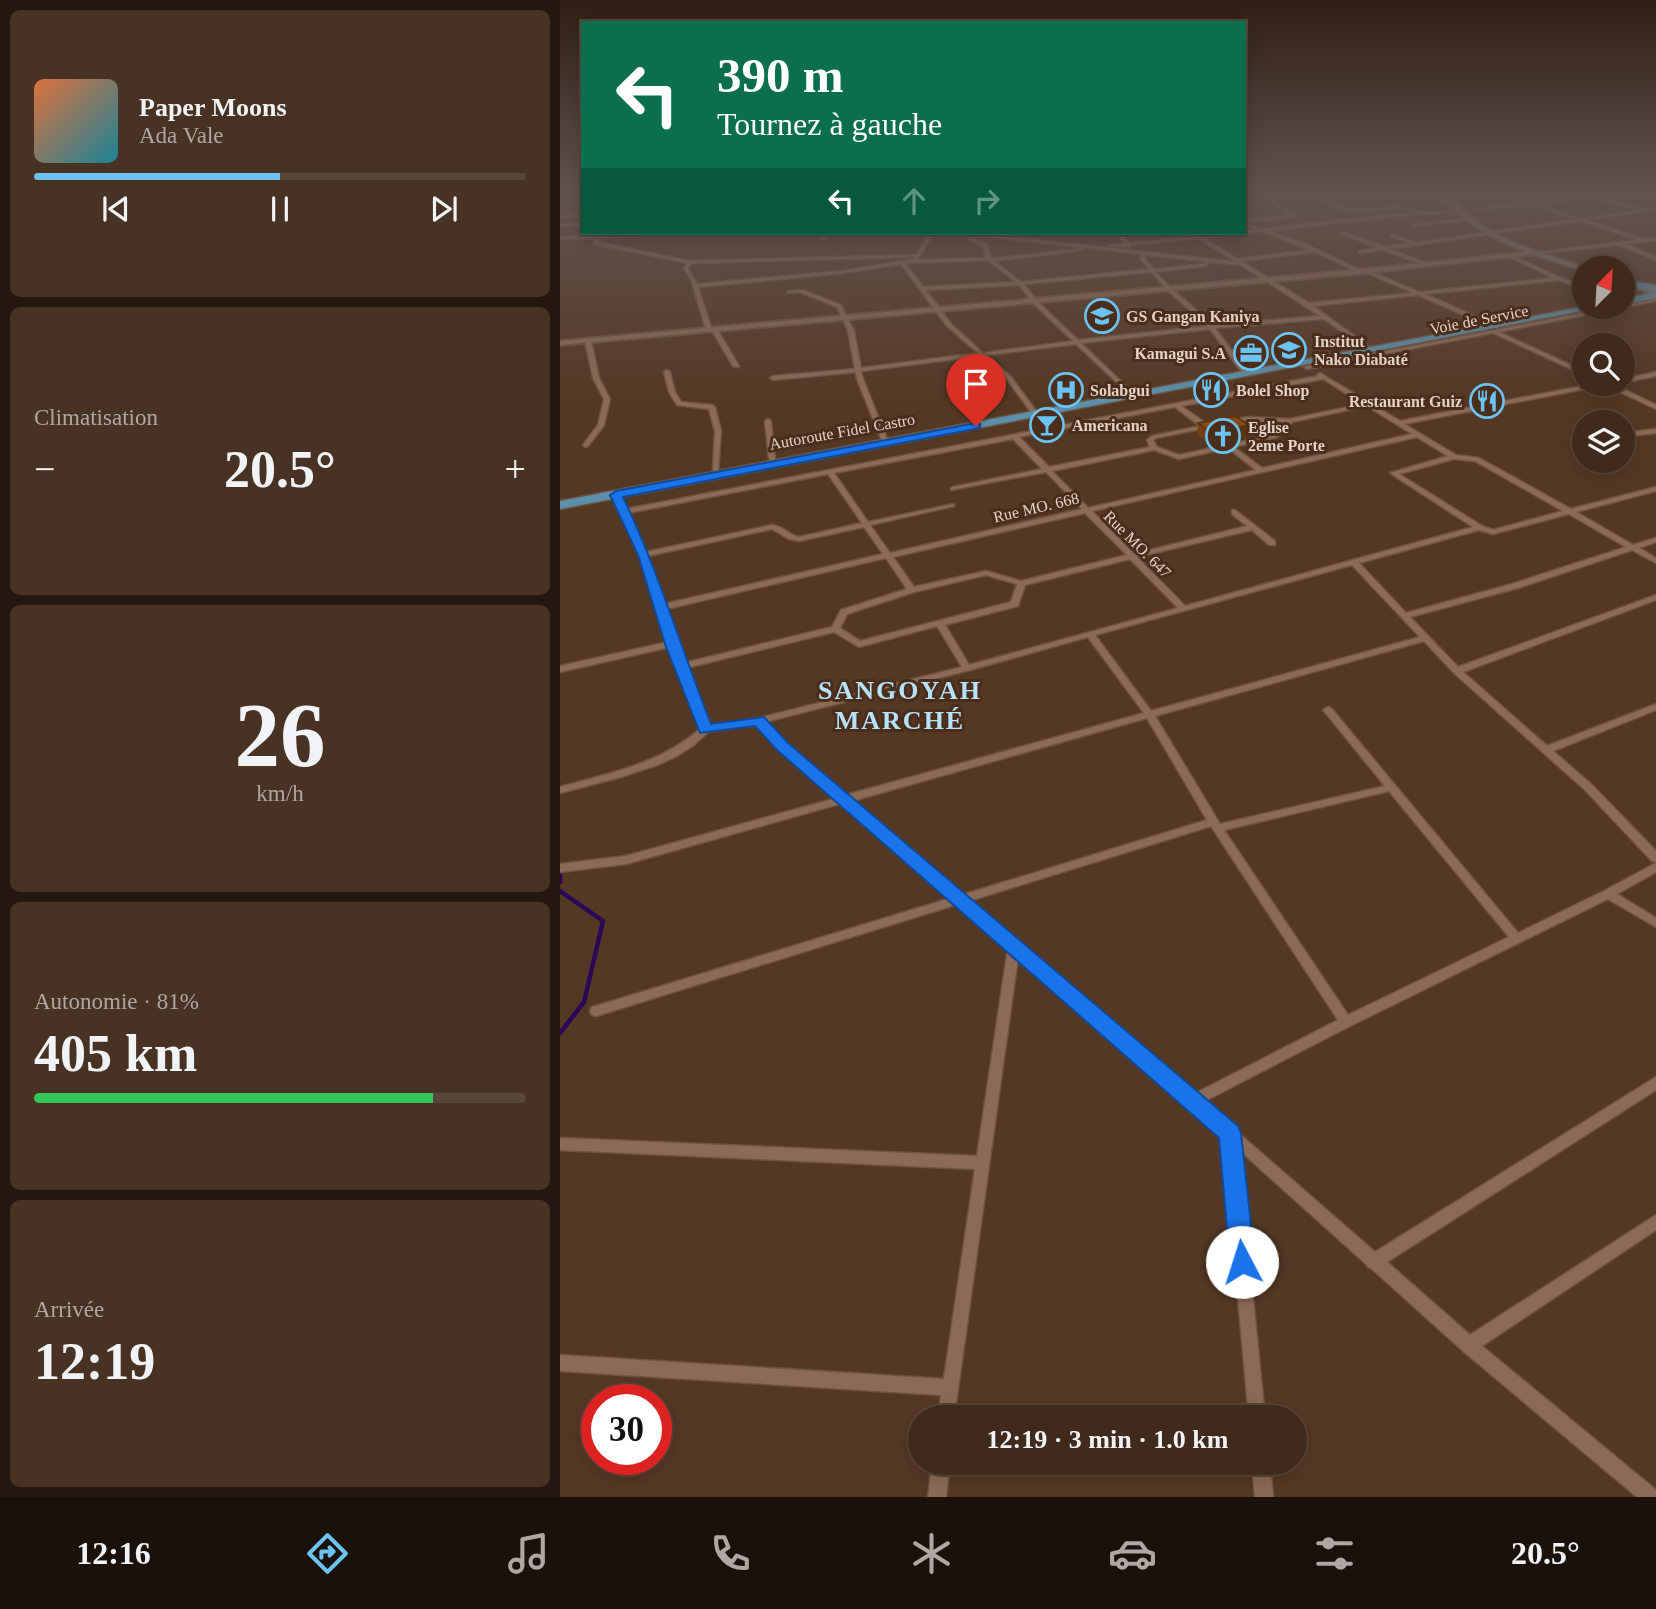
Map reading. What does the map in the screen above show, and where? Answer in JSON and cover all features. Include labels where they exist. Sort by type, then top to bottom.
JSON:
[{"type":"highway","points":[[1635,286],[1655,293]]},
{"type":"highway","points":[[1635,295],[1655,293]]},
{"type":"highway","points":[[1635,297],[1655,293]]},
{"type":"highway","name":"Autoroute Fidel Castro","points":[[560,499],[1365,346],[1490,327],[1572,308]]},
{"type":"highway","name":"Autoroute Fidel Castro","points":[[560,505],[1572,314]]},
{"type":"street","points":[[701,262],[690,262],[686,269],[711,330],[736,366]]},
{"type":"street","points":[[695,286],[843,272],[904,262],[948,325],[1009,378],[1034,411]]},
{"type":"street","points":[[992,262],[1020,283],[1035,302],[1129,391]]},
{"type":"street","points":[[1144,262],[1150,271],[1211,326],[1243,370]]},
{"type":"street","points":[[921,289],[1150,271],[1205,265],[1207,262]]},
{"type":"street","points":[[1236,262],[1240,262],[1308,305],[1365,346]]},
{"type":"street","points":[[1342,262],[1490,327],[1572,367]]},
{"type":"street","points":[[1419,262],[1427,265]]},
{"type":"street","points":[[560,343],[1456,262]]},
{"type":"street","points":[[1523,262],[1572,284]]},
{"type":"street","points":[[1308,305],[1559,279]]},
{"type":"street","points":[[789,292],[801,291],[839,306],[846,318],[860,379],[884,439]]},
{"type":"street","points":[[1635,299],[1655,293]]},
{"type":"street","name":"Voie de Service","points":[[1450,337],[1490,327],[1562,316]]},
{"type":"street","points":[[773,378],[859,370],[1211,326],[1325,317]]},
{"type":"street","points":[[586,445],[601,425],[607,399],[596,378],[587,341]]},
{"type":"street","points":[[1304,365],[1454,457]]},
{"type":"street","points":[[667,372],[672,392],[679,404],[712,407],[718,431],[716,470]]},
{"type":"street","points":[[1635,378],[1656,374]]},
{"type":"street","points":[[626,511],[831,474],[1324,377]]},
{"type":"street","points":[[1399,423],[1572,390]]},
{"type":"street","points":[[1633,396],[1656,407]]},
{"type":"street","points":[[1154,447],[1150,440],[1154,437],[1248,419],[1290,421],[1369,404]]},
{"type":"street","points":[[1176,405],[1206,427]]},
{"type":"street","points":[[768,421],[772,459]]},
{"type":"street","points":[[954,489],[1154,447],[1179,457],[1275,436],[1290,421]]},
{"type":"street","points":[[1635,433],[1656,431]]},
{"type":"street","name":"Rue MO. 668","points":[[662,607],[1417,435]]},
{"type":"street","name":"Rue MO. 647","points":[[1015,438],[1184,609]]},
{"type":"street","points":[[1229,446],[1260,470]]},
{"type":"street","points":[[1656,489],[1568,512],[1493,532],[1479,528],[1394,473],[1454,457],[1477,459],[1568,512],[1629,547],[1656,561]]},
{"type":"street","points":[[831,474],[912,590]]},
{"type":"street","points":[[616,495],[626,511],[644,555],[705,730]]},
{"type":"street","points":[[644,555],[772,527],[779,528],[794,539],[952,505]]},
{"type":"street","points":[[1235,512],[1272,543]]},
{"type":"street","points":[[835,629],[844,612],[912,590],[986,573],[1021,583],[1253,527]]},
{"type":"street","points":[[560,790],[659,761],[679,752],[705,730],[759,721],[968,668],[1479,528]]},
{"type":"street","points":[[1404,616],[1527,582],[1656,540]]},
{"type":"street","points":[[1353,562],[1457,671],[1588,787],[1656,858]]},
{"type":"street","points":[[682,666],[835,629],[859,644],[1015,604],[1021,583]]},
{"type":"street","points":[[1457,671],[1656,597]]},
{"type":"street","points":[[940,624],[968,668]]},
{"type":"street","points":[[1090,634],[1149,714],[1215,825],[1346,1022]]},
{"type":"street","points":[[560,868],[626,860],[1425,638]]},
{"type":"street","points":[[560,669],[673,644]]},
{"type":"street","points":[[1546,750],[1656,707]]},
{"type":"street","points":[[1328,710],[1517,939]]},
{"type":"street","points":[[759,721],[783,746],[1230,1133],[1469,1346],[1651,1497]]},
{"type":"street","points":[[596,1012],[1215,825],[1393,787]]},
{"type":"street","points":[[1192,1101],[1346,1022],[1608,894],[1656,867]]},
{"type":"street","points":[[1608,894],[1656,923]]},
{"type":"street","points":[[947,1405],[1014,947]]},
{"type":"street","points":[[1373,1262],[1656,1083]]},
{"type":"street","points":[[1230,1133],[1256,1405]]},
{"type":"street","points":[[560,1144],[984,1163]]},
{"type":"street","points":[[1469,1346],[1656,1222]]},
{"type":"street","points":[[560,1363],[949,1387]]},
{"type":"street","points":[[937,1497],[940,1475]]},
{"type":"street","points":[[1262,1475],[1264,1497]]},
{"type":"building","points":[[1235,416],[1249,425],[1211,433],[1198,423]]},
{"type":"waterway","points":[[560,875],[560,882]]},
{"type":"waterway","points":[[560,891],[603,921],[584,1002],[560,1033]]},
{"type":"place","name":"GS Gangan Kaniya","points":[[1102,316]]},
{"type":"place","name":"Institut Nako Diabaté","points":[[1289,350]]},
{"type":"place","name":"Kamagui S.A","points":[[1251,353]]},
{"type":"place","name":"Solabgui","points":[[1066,390]]},
{"type":"place","name":"Bolel Shop","points":[[1211,390]]},
{"type":"place","name":"Restaurant Guiz","points":[[1487,401]]},
{"type":"place","name":"Americana","points":[[1047,425]]},
{"type":"place","name":"Eglise 2eme Porte","points":[[1223,436]]},
{"type":"district","name":"SANGOYAH MARCHÉ","points":[[900,705]]},
{"type":"route","points":[[976,426],[616,495],[626,511],[644,555],[705,730],[759,721],[783,746],[1230,1133],[1242,1262]]}]
